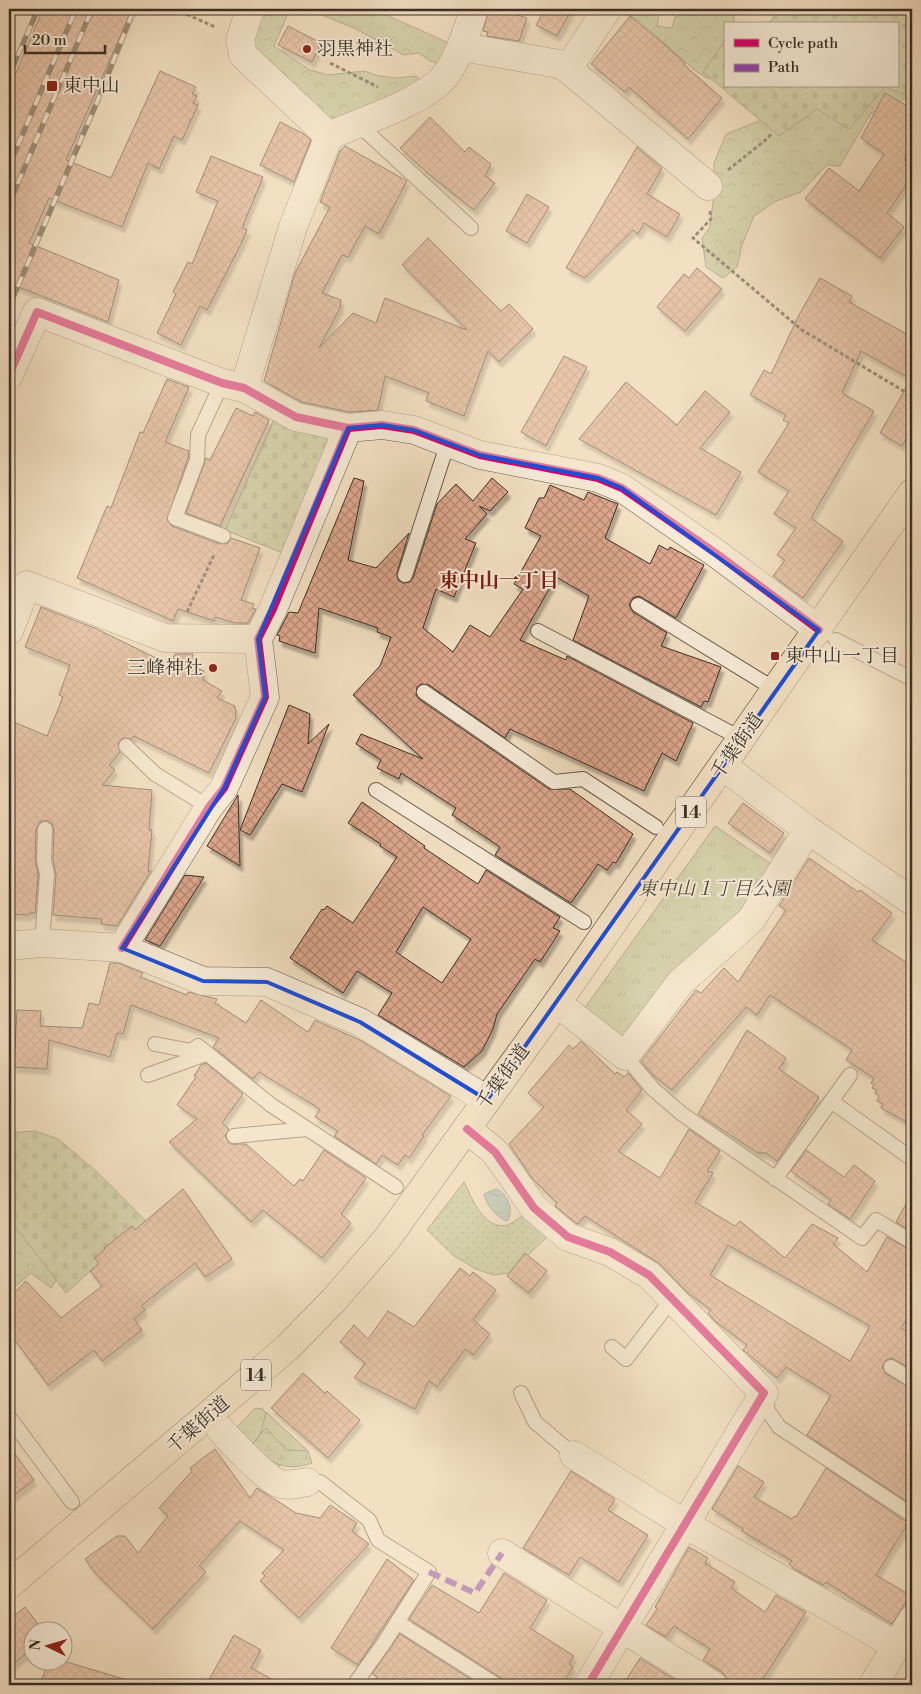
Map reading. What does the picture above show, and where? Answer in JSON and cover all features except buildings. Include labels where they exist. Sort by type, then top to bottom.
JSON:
[{"type":"highway","name":"千葉街道","points":[[9,1585],[288,1346],[334,1300],[386,1240],[557,1003],[776,690],[827,635],[908,509]]},
{"type":"street","points":[[250,9],[240,40],[243,56],[329,136]]},
{"type":"street","points":[[233,385],[329,136],[408,102],[438,83],[462,47],[474,9]]},
{"type":"street","points":[[568,69],[607,9]]},
{"type":"street","points":[[462,47],[559,64],[568,69],[708,186]]},
{"type":"street","points":[[9,375],[37,312],[233,385],[296,417],[348,428],[382,425],[414,430],[480,455],[598,478],[622,488],[717,554],[827,635]]},
{"type":"street","points":[[122,948],[209,807],[224,788],[265,697],[258,639],[273,609],[348,428]]},
{"type":"street","points":[[9,631],[27,585],[165,638],[258,639]]},
{"type":"street","points":[[723,766],[808,830],[912,901]]},
{"type":"street","points":[[557,1003],[625,1056],[680,983],[751,920],[808,830]]},
{"type":"street","points":[[9,946],[42,943],[122,948],[203,981],[267,982],[360,1022],[487,1100]]},
{"type":"street","points":[[467,1129],[495,1152],[534,1208],[568,1237],[610,1252],[649,1275],[764,1393],[588,1685]]},
{"type":"street","points":[[221,1430],[238,1449],[276,1482],[292,1485],[307,1482]]},
{"type":"street","points":[[574,1455],[686,1524],[897,1646]]},
{"type":"street","points":[[502,1553],[713,1685]]},
{"type":"street","points":[[873,1685],[912,1620]]},
{"type":"lane","points":[[357,123],[472,228]]},
{"type":"lane","points":[[223,536],[175,518],[197,460],[198,435],[233,385]]},
{"type":"lane","points":[[405,575],[448,442]]},
{"type":"lane","points":[[638,605],[776,690]]},
{"type":"lane","points":[[538,631],[742,739]]},
{"type":"lane","points":[[827,635],[912,679]]},
{"type":"lane","points":[[424,692],[554,782],[583,779],[656,827]]},
{"type":"lane","points":[[126,746],[155,774],[209,807]]},
{"type":"lane","points":[[376,790],[584,922]]},
{"type":"lane","points":[[42,943],[47,874],[44,860],[45,829]]},
{"type":"lane","points":[[155,1044],[191,1051],[198,1046],[271,1105],[396,1187]]},
{"type":"lane","points":[[148,1075],[209,1053]]},
{"type":"lane","points":[[625,1056],[653,1089],[682,1114],[862,1238],[876,1220],[912,1242]]},
{"type":"lane","points":[[775,1179],[850,1075]]},
{"type":"lane","points":[[831,1101],[912,1159]]},
{"type":"lane","points":[[234,1136],[307,1129]]},
{"type":"lane","points":[[612,1347],[626,1359],[672,1299]]},
{"type":"lane","points":[[891,1366],[912,1380]]},
{"type":"lane","points":[[521,1393],[535,1422],[574,1455]]},
{"type":"lane","points":[[764,1393],[768,1411],[779,1427],[912,1514]]},
{"type":"lane","points":[[9,1417],[72,1502]]},
{"type":"lane","points":[[307,1482],[320,1482],[369,1520],[378,1540],[429,1572],[354,1685]]},
{"type":"lane","points":[[397,1622],[496,1685]]},
{"type":"path","points":[[175,9],[194,16]]},
{"type":"path","points":[[330,63],[408,102]]},
{"type":"path","points":[[772,133],[708,186],[711,220],[694,238],[802,330],[912,396]]},
{"type":"path","points":[[174,638],[223,536]]},
{"type":"highlighted area","points":[[382,425],[414,430],[480,455],[598,478],[622,488],[819,630],[487,1100],[360,1022],[267,982],[203,981],[122,948],[224,788],[265,697],[258,639],[348,428]]},
{"type":"green space","points":[[258,9],[290,9],[274,46],[310,70],[328,75],[364,71],[379,76],[397,78],[416,76],[424,83],[335,123],[253,51]]},
{"type":"green space","points":[[307,9],[373,9],[451,44],[445,66],[430,61],[419,53],[404,55],[354,28]]},
{"type":"green space","points":[[619,9],[660,9],[657,26],[672,28],[675,17],[705,9],[728,9],[734,13],[734,22],[724,22],[723,70],[709,79],[697,72],[640,22]]},
{"type":"green space","points":[[780,9],[912,9],[912,72],[903,94],[888,88],[898,88],[898,22],[770,22]]},
{"type":"green space","points":[[911,9],[912,89],[907,98],[871,113],[840,166],[827,165],[801,192],[776,201],[754,216],[742,245],[737,267],[723,278],[706,267],[702,238],[710,227],[714,194],[714,163],[726,134],[764,119],[806,88],[898,88],[898,23]]},
{"type":"green space","points":[[724,41],[724,88],[884,88],[849,129],[817,109],[779,136],[703,72]]},
{"type":"green space","points":[[275,417],[324,434],[335,442],[290,556],[225,530]]},
{"type":"green space","name":"東中山１丁目公園","points":[[715,826],[773,865],[742,912],[628,1035],[617,1037],[584,1009]]},
{"type":"green space","points":[[35,1131],[58,1139],[96,1171],[146,1221],[66,1293],[11,1221],[9,1214],[9,1133]]},
{"type":"green space","points":[[464,1182],[480,1212],[492,1223],[500,1226],[508,1225],[525,1214],[549,1235],[509,1273],[494,1275],[478,1270],[454,1256],[427,1230]]},
{"type":"green space","points":[[9,1207],[61,1273],[51,1288],[31,1273],[15,1287],[9,1280]]},
{"type":"green space","points":[[255,1408],[263,1409],[266,1415],[261,1433],[253,1444],[267,1459],[280,1465],[276,1472],[236,1428]]},
{"type":"green space","points":[[266,1412],[308,1451],[286,1450],[266,1428],[261,1433]]},
{"type":"green space","points":[[266,1428],[286,1450],[308,1451],[312,1463],[294,1467],[286,1466],[266,1457],[253,1444]]},
{"type":"water","points":[[496,1189],[503,1194],[509,1203],[510,1212],[507,1221],[496,1214],[485,1198],[484,1194]]},
{"type":"railway","points":[[9,76],[38,9]]},
{"type":"railway","points":[[9,166],[76,9]]},
{"type":"railway","points":[[9,204],[92,9]]},
{"type":"railway","points":[[9,307],[97,102],[134,9]]},
{"type":"marked path","points":[[429,1572],[475,1593],[502,1553]]},
{"type":"cycle path","points":[[9,375],[37,312],[222,383],[244,388],[296,417],[348,428],[382,425],[414,430],[480,455],[598,478],[622,488],[717,554],[819,630]]},
{"type":"cycle path","points":[[122,948],[209,807],[224,788],[265,697],[258,639],[273,609],[348,428]]},
{"type":"cycle path","points":[[467,1129],[495,1152],[534,1208],[568,1237],[610,1252],[649,1275],[764,1393],[588,1685]]},
{"type":"place","name":"羽黒神社","points":[[307,49]]},
{"type":"place","name":"東中山","points":[[52,86]]},
{"type":"place","name":"東中山一丁目","points":[[775,656]]},
{"type":"place","name":"三峰神社","points":[[213,668]]},
{"type":"district","name":"東中山一丁目","points":[[499,581]]}]
